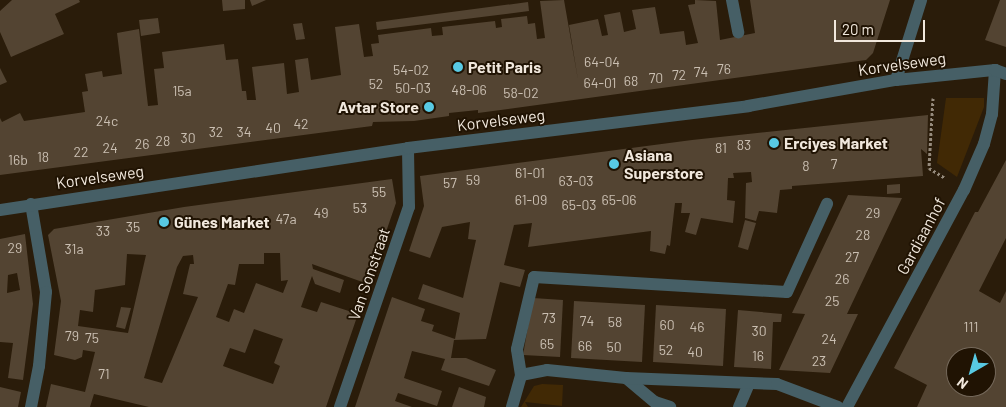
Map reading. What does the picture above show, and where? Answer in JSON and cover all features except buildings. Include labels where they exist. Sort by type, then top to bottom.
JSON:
[{"type":"street","points":[[732,0],[738,32]]},
{"type":"street","points":[[896,80],[921,0]]},
{"type":"street","name":"Korvelseweg","points":[[0,210],[408,148],[748,106],[896,80],[935,75],[1001,72]]},
{"type":"street","name":"Gardiaanhof","points":[[847,407],[964,190],[984,144],[1001,72]]},
{"type":"street","name":"Van Sonstraat","points":[[340,407],[409,207],[408,148]]},
{"type":"street","points":[[31,204],[46,292],[39,366],[31,407]]},
{"type":"street","points":[[512,407],[521,375],[517,350],[534,276],[787,292],[827,204]]},
{"type":"street","points":[[521,375],[547,370],[626,378],[777,384],[838,407]]},
{"type":"street","points":[[626,378],[655,402],[670,407]]},
{"type":"street","points":[[739,407],[749,382]]},
{"type":"path","points":[[935,75],[930,168],[964,190]]},
{"type":"shaded area","points":[[946,98],[984,98],[984,107],[957,177],[937,163]]},
{"type":"shaded area","points":[[542,384],[563,385],[562,406],[525,402],[528,407],[521,407],[534,386]]},
{"type":"place","name":"Petit Paris","points":[[458,67]]},
{"type":"place","name":"Avtar Store","points":[[429,107]]},
{"type":"place","name":"Erciyes Market","points":[[774,143]]},
{"type":"place","name":"Asiana Superstore","points":[[614,164]]},
{"type":"place","name":"Günes Market","points":[[164,222]]}]
